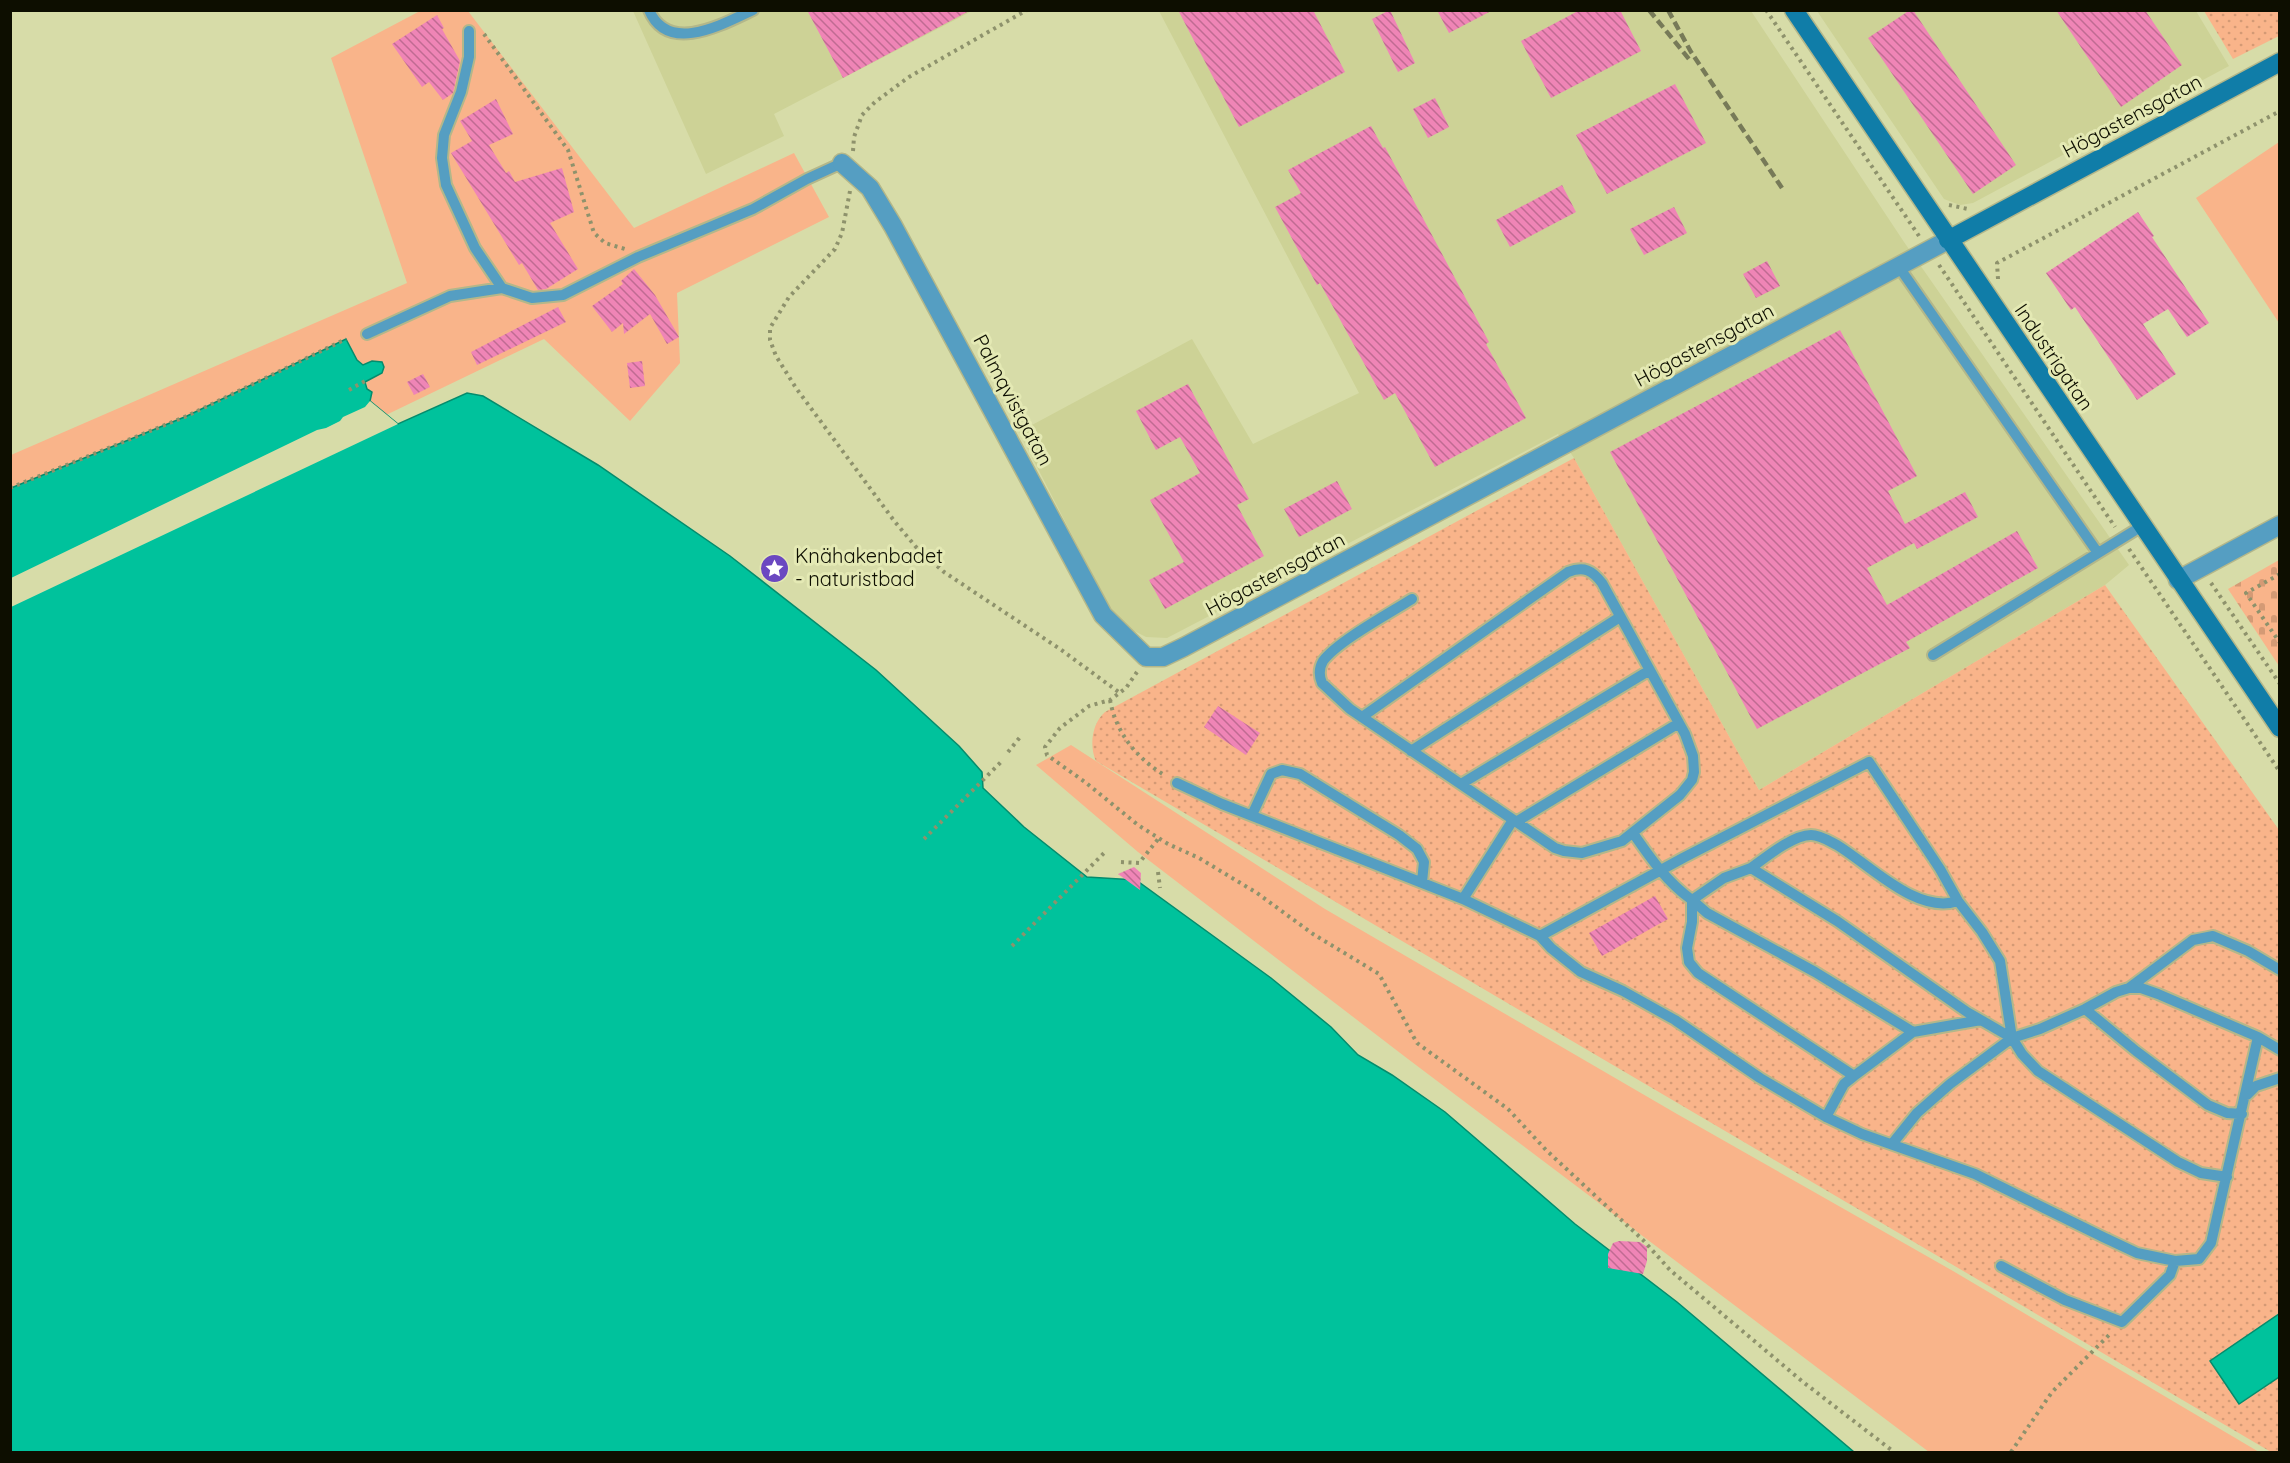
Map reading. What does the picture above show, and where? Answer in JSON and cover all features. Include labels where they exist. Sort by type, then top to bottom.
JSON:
[{"type":"street","name":"Industrigatan","points":[[1794,10],[2280,728]]},
{"type":"street","name":"Högastensgatan","points":[[1146,657],[1163,657],[1184,647],[2280,62]]},
{"type":"street","name":"Palmqvistgatan","points":[[847,168],[870,188],[893,226],[1103,615],[1146,657]]},
{"type":"street","points":[[2178,580],[2280,525]]},
{"type":"lane","points":[[649,10],[653,18],[669,33],[685,34],[712,29],[753,10]]},
{"type":"lane","points":[[469,31],[469,57],[461,92],[444,135],[442,158],[446,185],[475,248],[502,288]]},
{"type":"lane","points":[[367,334],[450,296],[502,288],[532,298],[563,295],[649,252],[753,209],[807,179],[847,168]]},
{"type":"lane","points":[[1899,267],[2098,553]]},
{"type":"lane","points":[[1933,655],[2142,526]]},
{"type":"lane","points":[[1362,717],[1573,570],[1586,569],[1595,575],[1620,616],[1679,723],[1693,756],[1692,780],[1680,795],[1622,841],[1592,852],[1572,853],[1555,848],[1350,709],[1320,679],[1320,667],[1329,656],[1412,599]]},
{"type":"lane","points":[[1412,751],[1620,616]]},
{"type":"lane","points":[[1461,784],[1650,670]]},
{"type":"lane","points":[[1463,899],[1515,821],[1679,723]]},
{"type":"lane","points":[[1540,936],[1659,871],[1869,762],[1940,869],[1958,901],[1982,932],[2000,961],[2012,1038],[2022,1054],[2038,1071],[2178,1162],[2201,1173],[2227,1177]]},
{"type":"lane","points":[[1252,815],[1271,774],[1282,770],[1300,774],[1418,849],[1424,862],[1422,882]]},
{"type":"lane","points":[[1177,783],[1463,899],[1540,936],[1581,972],[1623,991],[1675,1020],[1760,1078],[1826,1117],[1975,1174],[2138,1252],[2175,1262],[2199,1259],[2211,1243],[2258,1037]]},
{"type":"lane","points":[[1633,833],[1659,871],[1674,887],[1707,914],[1815,972],[1913,1032]]},
{"type":"lane","points":[[1692,900],[1724,879],[1751,868],[1788,844],[1812,835],[1823,837],[1840,847],[1912,897],[1934,904],[1958,901]]},
{"type":"lane","points":[[1751,868],[1837,921],[1981,1020],[2012,1038]]},
{"type":"lane","points":[[1692,900],[1692,922],[1687,948],[1689,962],[1698,973],[1854,1077]]},
{"type":"lane","points":[[1892,1144],[1917,1113],[1933,1098],[2012,1038],[2040,1029],[2128,988],[2193,940],[2213,936],[2248,951],[2280,970]]},
{"type":"lane","points":[[2128,988],[2141,988],[2158,994],[2258,1037],[2280,1050]]},
{"type":"lane","points":[[2085,1009],[2136,1052],[2208,1105],[2227,1113],[2242,1114]]},
{"type":"lane","points":[[1826,1117],[1844,1084],[1913,1032],[1981,1020]]},
{"type":"lane","points":[[2245,1098],[2249,1090],[2280,1078]]},
{"type":"lane","points":[[2001,1266],[2065,1300],[2122,1322],[2170,1275],[2175,1262]]},
{"type":"path","points":[[1027,10],[909,77],[875,102],[862,115],[847,168],[842,232],[835,249],[789,297],[770,327],[770,340],[776,356],[796,388],[916,547],[944,572],[1051,642],[1120,693]]},
{"type":"path","points":[[1766,10],[2280,772]]},
{"type":"path","points":[[469,31],[472,28],[479,28],[495,46],[568,150],[594,233],[605,243],[625,249],[649,252]]},
{"type":"path","points":[[1998,282],[1997,263],[2280,111]]},
{"type":"path","points":[[1942,200],[1959,209],[1975,207]]},
{"type":"path","points":[[10,488],[188,416],[346,339]]},
{"type":"path","points":[[349,390],[365,381]]},
{"type":"path","points":[[2201,568],[2280,684]]},
{"type":"path","points":[[2280,574],[2246,593],[2280,643]]},
{"type":"path","points":[[1146,657],[1126,688],[1120,693],[1110,700],[1089,706],[1060,728],[1045,747],[1047,755],[1138,825],[1257,893],[1313,934],[1379,974],[1417,1043],[1508,1109],[1546,1150],[1643,1240],[1670,1270],[1803,1382],[1894,1452]]},
{"type":"path","points":[[1110,700],[1113,714],[1125,738],[1138,755],[1154,769],[1177,783]]},
{"type":"path","points":[[1008,752],[1022,736]]},
{"type":"path","points":[[924,839],[1003,760]]},
{"type":"path","points":[[1121,862],[1139,863],[1159,838]]},
{"type":"path","points":[[1012,946],[1106,851]]},
{"type":"path","points":[[1158,872],[1160,888]]},
{"type":"path","points":[[2011,1452],[2052,1392],[2122,1322]]},
{"type":"shaded area","points":[[633,11],[972,11],[774,114],[784,136],[706,174]]},
{"type":"shaded area","points":[[1159,11],[1751,11],[1904,242],[2129,565],[2105,585],[1759,790],[1574,458],[1558,434],[1167,638],[1146,637],[1128,628],[1108,605],[1019,432],[1192,339],[1253,444],[1359,393]]},
{"type":"shaded area","points":[[1817,11],[2196,11],[2229,66],[1973,203],[1960,205],[1944,199]]},
{"type":"green space","points":[[420,11],[468,11],[634,228],[794,153],[829,217],[677,293],[680,363],[630,421],[544,339],[386,415],[370,401],[363,365],[357,360],[346,339],[187,416],[11,488],[11,455],[407,283],[331,58]]},
{"type":"green space","points":[[2204,11],[2279,11],[2279,36],[2233,59]]},
{"type":"green space","points":[[2279,142],[2279,323],[2196,198]]},
{"type":"green space","points":[[1574,458],[1759,790],[2105,585],[2279,830],[2279,1452],[2271,1452],[1096,761],[1093,735],[1097,722],[1105,712]]},
{"type":"green space","points":[[2279,560],[2279,666],[2228,589]]},
{"type":"green space","points":[[1071,745],[1325,909],[1677,1114],[1953,1271],[2259,1452],[1929,1452],[1138,852],[1036,765]]},
{"type":"water","points":[[346,339],[357,360],[363,365],[372,361],[382,362],[384,367],[382,373],[365,382],[367,389],[372,392],[370,401],[398,424],[467,393],[483,396],[598,465],[730,556],[876,670],[959,746],[982,772],[983,788],[1024,827],[1087,877],[1136,880],[1271,978],[1331,1027],[1358,1055],[1392,1075],[1445,1112],[1575,1224],[1677,1302],[1854,1452],[11,1452],[11,488],[187,416]]},
{"type":"water","points":[[2279,1314],[2279,1377],[2239,1404],[2210,1361]]},
{"type":"pier","points":[[370,401],[398,424],[11,607],[11,578],[317,430],[326,428],[365,407]]},
{"type":"building","points":[[807,10],[971,10],[843,78]]},
{"type":"building","points":[[1178,10],[1313,10],[1345,72],[1239,127]]},
{"type":"building","points":[[1390,10],[1415,63],[1398,72],[1372,19]]},
{"type":"building","points":[[1437,10],[1493,10],[1449,33]]},
{"type":"building","points":[[1580,10],[1620,10],[1641,51],[1551,98],[1521,41]]},
{"type":"building","points":[[1913,10],[2016,165],[1973,194],[1868,38]]},
{"type":"building","points":[[2056,10],[2145,10],[2182,65],[2121,107]]},
{"type":"building","points":[[437,15],[460,61],[453,93],[443,100],[429,82],[422,87],[392,44]]},
{"type":"building","points":[[1675,84],[1706,143],[1607,194],[1576,135]]},
{"type":"building","points":[[1435,98],[1449,127],[1428,138],[1413,109]]},
{"type":"building","points":[[496,99],[513,134],[489,145],[506,173],[509,171],[515,182],[562,168],[574,212],[550,223],[578,269],[546,289],[538,290],[522,263],[519,265],[451,153],[472,141],[460,121]]},
{"type":"building","points":[[1371,126],[1383,148],[1385,147],[1489,342],[1486,344],[1526,418],[1435,467],[1395,393],[1384,400],[1320,283],[1317,285],[1275,207],[1301,193],[1288,170]]},
{"type":"building","points":[[1562,185],[1576,212],[1510,247],[1496,220]]},
{"type":"building","points":[[1674,207],[1687,233],[1644,255],[1630,229]]},
{"type":"building","points":[[2138,212],[2209,323],[2187,337],[2168,309],[2143,324],[2176,374],[2137,400],[2075,307],[2071,310],[2046,273]]},
{"type":"building","points":[[1767,261],[1780,286],[1756,298],[1743,274]]},
{"type":"building","points":[[634,269],[655,295],[679,337],[667,344],[650,314],[624,334],[623,323],[612,332],[592,306],[623,284],[621,281]]},
{"type":"building","points":[[558,307],[566,322],[477,365],[471,352]]},
{"type":"building","points":[[1840,330],[1917,476],[1888,491],[1905,524],[1965,492],[1978,517],[1917,549],[1914,543],[1867,568],[1887,605],[2017,531],[2038,568],[1906,642],[1910,648],[1757,729],[1610,452]]},
{"type":"building","points":[[642,361],[645,386],[630,388],[627,363]]},
{"type":"building","points":[[423,374],[430,387],[414,395],[407,382]]},
{"type":"building","points":[[1188,384],[1249,499],[1237,505],[1264,556],[1165,609],[1149,580],[1184,562],[1150,500],[1200,473],[1180,437],[1156,450],[1136,411]]},
{"type":"building","points":[[1337,481],[1352,509],[1299,537],[1284,509]]},
{"type":"building","points":[[1218,706],[1260,733],[1246,755],[1204,727]]},
{"type":"building","points":[[1134,867],[1141,873],[1140,890],[1118,874]]},
{"type":"building","points":[[1655,896],[1668,919],[1602,956],[1589,933]]},
{"type":"building","points":[[1640,1242],[1647,1247],[1647,1261],[1643,1274],[1608,1268],[1608,1254],[1613,1243]]},
{"type":"railway","points":[[1649,10],[1689,59]]},
{"type":"railway","points":[[1668,10],[1691,52],[1784,191]]},
{"type":"place","name":"Knähakenbadet - naturistbad","points":[[774,568]]}]
